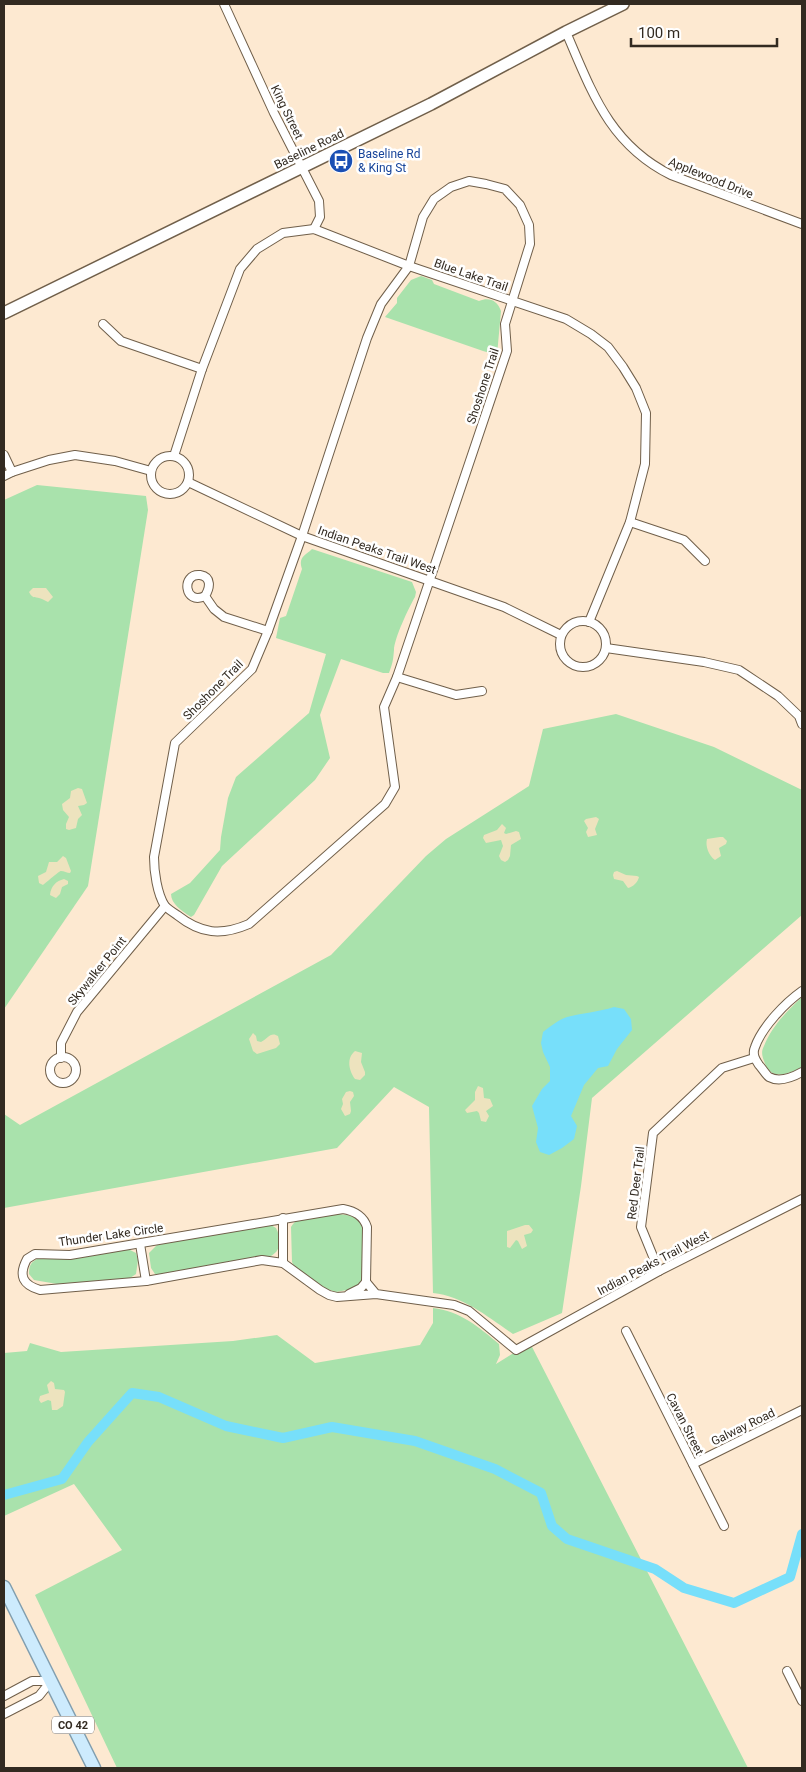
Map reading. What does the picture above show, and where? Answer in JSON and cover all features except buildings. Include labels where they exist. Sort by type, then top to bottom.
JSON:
[{"type":"main road","name":"Baseline Road","points":[[4,313],[431,104],[623,4]]},
{"type":"main road","name":"CO 42","points":[[4,1587],[94,1768]]},
{"type":"street","name":"King Street","points":[[224,4],[301,168],[319,201],[320,217],[314,230]]},
{"type":"street","name":"Applewood Drive","points":[[566,32],[598,104],[614,129],[632,151],[653,166],[671,175],[802,224]]},
{"type":"street","name":"Shoshone Trail","points":[[468,181],[505,189],[520,205],[529,225],[530,244],[512,301],[505,324],[508,351],[397,677],[384,707],[395,787],[385,804],[249,924],[233,931],[213,932],[191,926],[165,906],[154,876],[154,857],[175,743],[252,669],[268,631],[302,536],[370,330],[381,304],[410,266],[423,216],[434,199],[451,186],[468,181]]},
{"type":"street","name":"Blue Lake Trail","points":[[174,456],[202,369],[240,269],[257,249],[282,233],[314,230],[410,266],[566,318],[608,347],[624,367],[636,388],[646,413],[645,464],[630,522],[589,622]]},
{"type":"street","points":[[103,324],[121,341],[202,369]]},
{"type":"street","points":[[4,455],[12,472]]},
{"type":"street","points":[[4,476],[49,460],[75,455],[114,461],[151,471]]},
{"type":"street","points":[[174,456],[187,466],[190,472],[188,482],[186,487],[180,492],[170,495],[163,494],[155,488],[152,482],[151,471],[154,464],[162,457],[174,456]]},
{"type":"street","name":"Indian Peaks Trail West","points":[[188,482],[302,536],[504,607],[561,635]]},
{"type":"street","points":[[630,522],[684,540],[705,562]]},
{"type":"street","points":[[206,596],[214,609],[224,617],[268,631]]},
{"type":"street","points":[[589,622],[598,626],[603,632],[606,648],[599,661],[592,665],[579,667],[565,659],[561,652],[561,635],[566,627],[573,623],[589,622]]},
{"type":"street","points":[[606,648],[704,662],[739,670],[778,696],[799,716],[802,724]]},
{"type":"street","points":[[397,677],[456,695],[482,691]]},
{"type":"street","name":"Skywalker Point","points":[[61,1058],[61,1043],[77,1012],[165,906]]},
{"type":"street","points":[[802,992],[794,996],[770,1022],[754,1048],[754,1058],[769,1077],[781,1080],[793,1078],[802,1072]]},
{"type":"street","name":"Red Deer Trail","points":[[659,1271],[641,1227],[654,1133],[722,1068],[754,1058]]},
{"type":"street","name":"Indian Peaks Trail West","points":[[376,1294],[454,1305],[469,1311],[516,1350],[659,1271],[802,1199]]},
{"type":"street","name":"Thunder Lake Circle","points":[[283,1263],[262,1260],[146,1281],[40,1290],[25,1282],[22,1273],[26,1259],[35,1254],[70,1255],[343,1209],[352,1211],[365,1221],[366,1282]]},
{"type":"street","points":[[283,1218],[283,1263],[320,1290],[337,1297],[376,1294]]},
{"type":"street","points":[[140,1244],[146,1281]]},
{"type":"street","points":[[337,1297],[357,1290],[366,1282],[376,1294]]},
{"type":"street","name":"Cavan Street","points":[[626,1331],[724,1526]]},
{"type":"street","name":"Galway Road","points":[[693,1464],[802,1410]]},
{"type":"street","points":[[787,1670],[802,1702]]},
{"type":"street","points":[[4,1696],[32,1681],[51,1681]]},
{"type":"street","points":[[4,1714],[39,1696],[51,1681]]},
{"type":"green space","points":[[421,276],[432,280],[434,284],[479,301],[492,300],[497,304],[501,311],[497,355],[385,317],[397,303],[397,298],[411,280]]},
{"type":"green space","points":[[37,485],[146,496],[148,510],[88,886],[4,1009],[4,500]]},
{"type":"green space","points":[[312,549],[412,582],[416,592],[415,597],[396,638],[393,661],[389,673],[383,673],[341,659],[320,715],[330,758],[315,780],[222,866],[194,915],[191,917],[175,904],[171,894],[190,883],[220,850],[228,798],[236,777],[309,713],[326,654],[276,638],[280,618],[286,616],[302,569],[302,559]]},
{"type":"green space","points":[[616,714],[714,747],[802,790],[802,915],[592,1098],[562,1313],[513,1334],[485,1314],[465,1303],[455,1298],[433,1293],[429,1107],[394,1087],[337,1148],[4,1208],[4,1114],[20,1125],[331,955],[426,856],[446,839],[529,786],[543,729]]},
{"type":"green space","points":[[802,997],[802,1067],[786,1074],[775,1074],[767,1068],[762,1055],[763,1048],[785,1013]]},
{"type":"green space","points":[[339,1214],[353,1217],[361,1223],[363,1230],[362,1282],[358,1288],[336,1292],[327,1289],[295,1268],[292,1262],[291,1227],[295,1222],[306,1217]]},
{"type":"green space","points":[[269,1224],[276,1228],[280,1240],[279,1247],[271,1256],[162,1275],[155,1274],[151,1268],[149,1253],[157,1245]]},
{"type":"green space","points":[[128,1249],[136,1253],[138,1260],[136,1274],[130,1278],[57,1284],[34,1280],[29,1274],[31,1264],[39,1258],[85,1257]]},
{"type":"green space","points":[[433,1308],[452,1312],[460,1316],[499,1344],[500,1355],[496,1364],[530,1343],[748,1768],[117,1768],[35,1595],[122,1550],[74,1484],[4,1516],[4,1353],[27,1351],[30,1343],[61,1352],[233,1341],[277,1335],[315,1363],[420,1345],[433,1323]]},
{"type":"sand","points":[[33,588],[46,588],[53,597],[48,602],[33,597],[29,592]]},
{"type":"sand","points":[[78,788],[82,789],[87,803],[78,806],[82,815],[78,819],[76,828],[69,830],[66,829],[66,824],[69,817],[63,810],[62,804],[70,798],[71,791]]},
{"type":"sand","points":[[596,817],[599,819],[595,829],[597,835],[588,837],[586,832],[588,828],[584,821]]},
{"type":"sand","points":[[502,824],[506,828],[504,833],[519,832],[521,839],[511,845],[510,856],[505,862],[499,856],[503,846],[501,840],[486,843],[483,838],[484,835],[497,830]]},
{"type":"sand","points":[[723,837],[727,841],[726,844],[719,848],[721,856],[715,860],[708,851],[707,839]]},
{"type":"sand","points":[[63,856],[66,858],[70,873],[61,871],[43,885],[39,883],[38,876],[46,872],[49,862],[57,862]]},
{"type":"sand","points":[[617,871],[639,877],[628,888],[623,881],[614,879],[614,872]]},
{"type":"sand","points":[[64,879],[68,881],[68,884],[62,887],[60,894],[56,898],[50,895],[54,884]]},
{"type":"sand","points":[[253,1033],[257,1041],[261,1042],[273,1034],[276,1035],[280,1044],[276,1048],[257,1054],[253,1051],[249,1039]]},
{"type":"sand","points":[[355,1051],[362,1053],[361,1062],[365,1075],[360,1080],[355,1079],[350,1068],[350,1057]]},
{"type":"sand","points":[[478,1086],[483,1088],[484,1098],[490,1099],[493,1106],[486,1111],[489,1116],[486,1122],[481,1121],[477,1111],[467,1113],[465,1110],[475,1100],[475,1092]]},
{"type":"sand","points":[[346,1092],[353,1092],[354,1096],[350,1102],[351,1111],[350,1114],[345,1116],[341,1109],[342,1099]]},
{"type":"sand","points":[[529,1225],[533,1230],[531,1233],[524,1235],[527,1246],[522,1249],[516,1240],[510,1248],[507,1247],[507,1231]]},
{"type":"sand","points":[[51,1381],[54,1383],[55,1389],[64,1390],[65,1392],[63,1406],[57,1410],[52,1410],[51,1401],[48,1400],[41,1403],[39,1400],[40,1396],[49,1393],[47,1385]]},
{"type":"water","points":[[614,1007],[624,1009],[631,1019],[632,1030],[617,1049],[608,1066],[598,1068],[584,1085],[571,1116],[577,1126],[574,1139],[549,1155],[540,1152],[536,1142],[538,1128],[532,1106],[542,1089],[550,1081],[550,1067],[541,1043],[543,1032],[567,1017]]},
{"type":"waterway","points":[[4,1495],[62,1479],[88,1442],[132,1393],[159,1397],[226,1426],[283,1438],[332,1427],[415,1441],[495,1469],[541,1493],[552,1526],[567,1539],[655,1569],[684,1588],[734,1603],[790,1577],[802,1534]]},
{"type":"place","name":"Baseline Rd & King St","points":[[341,161]]}]
